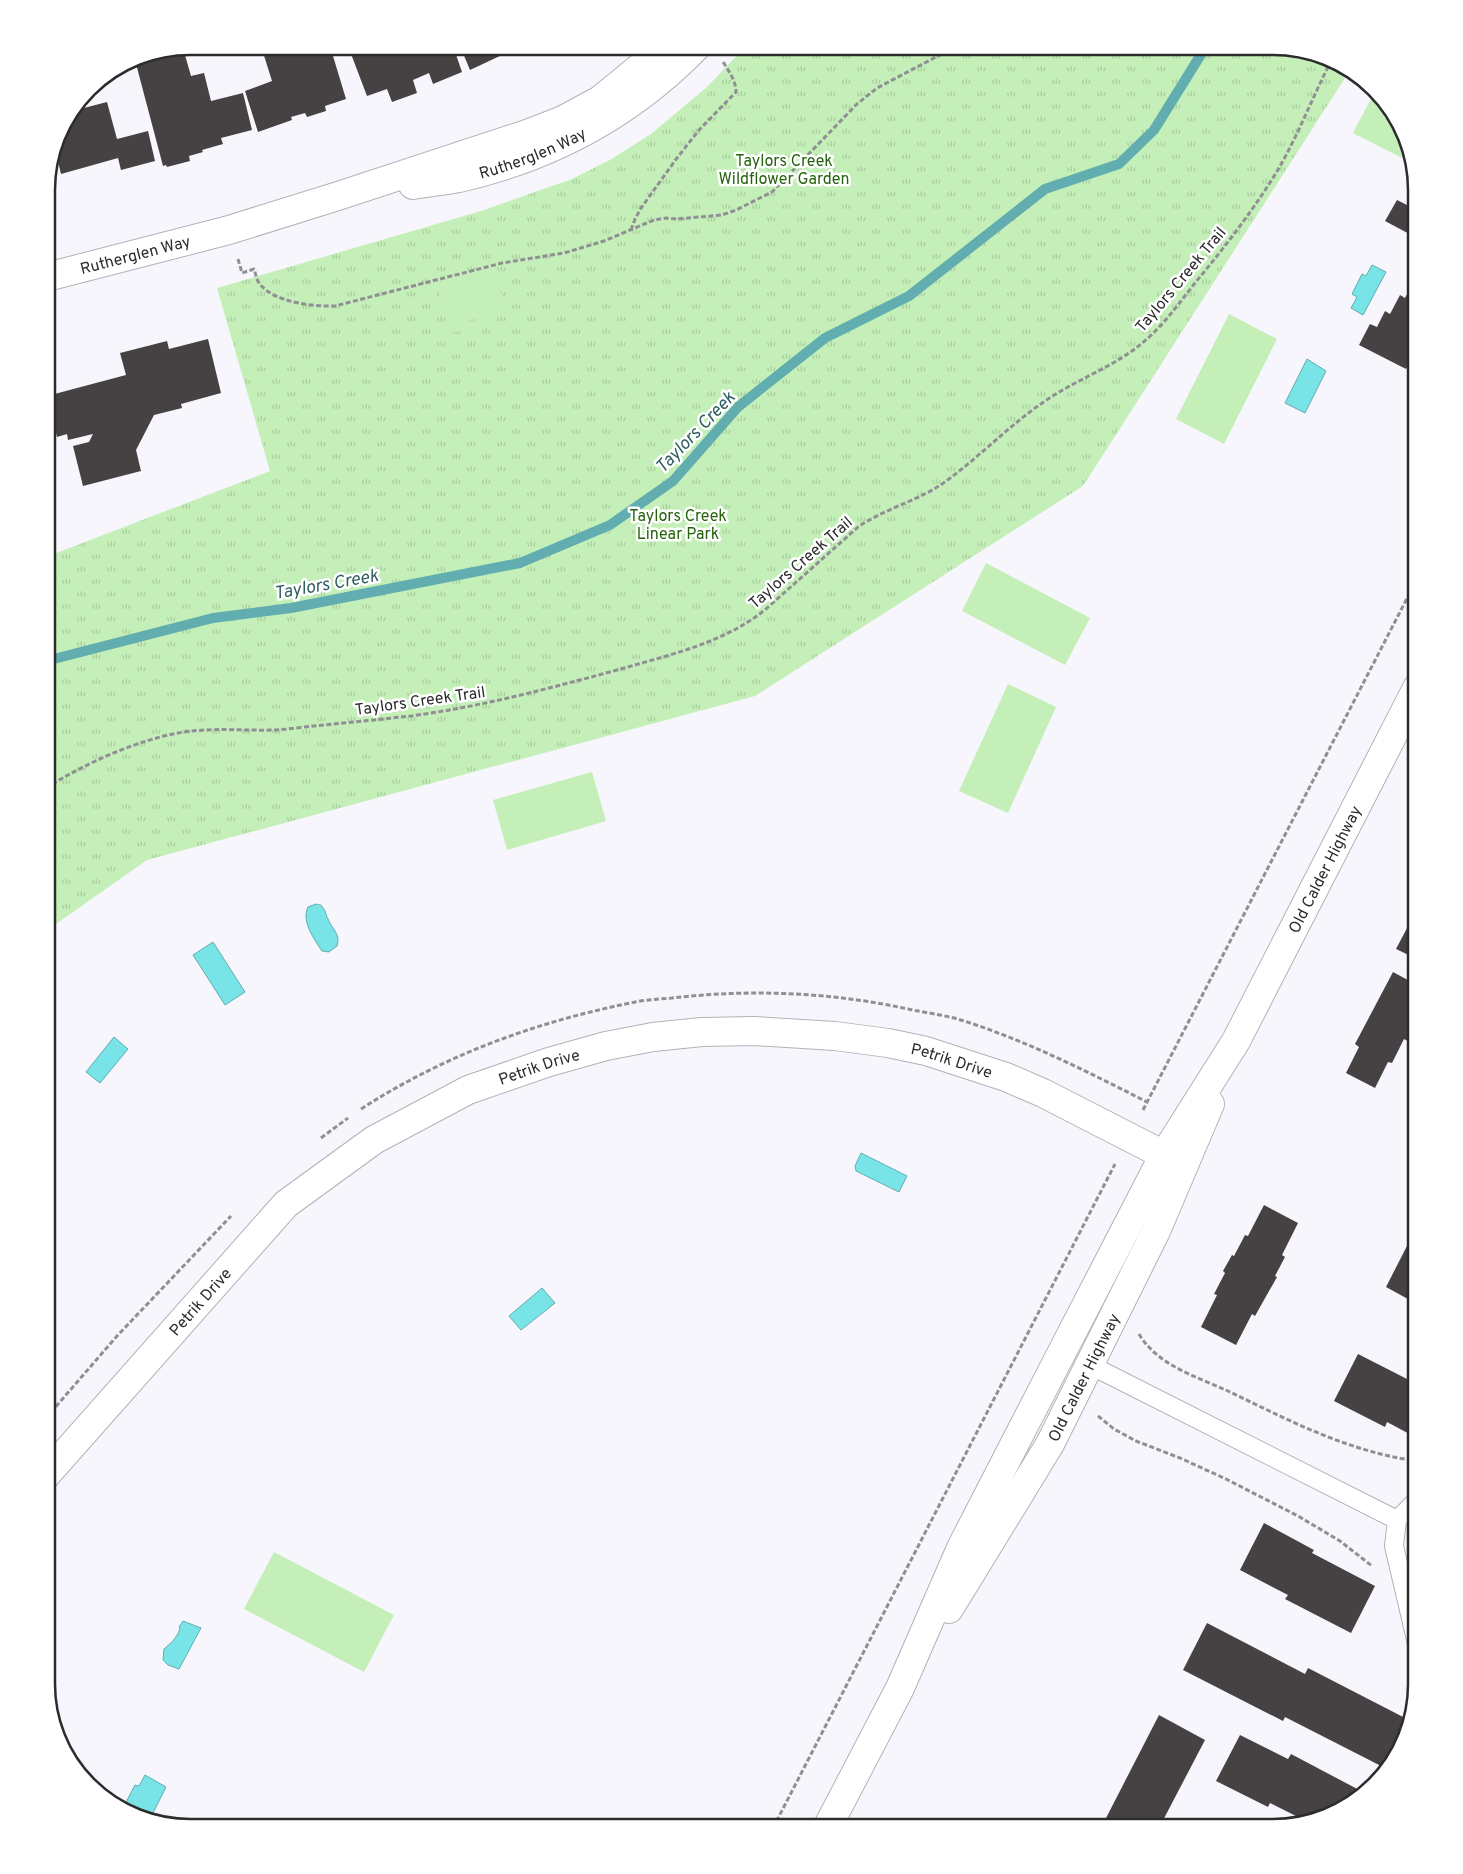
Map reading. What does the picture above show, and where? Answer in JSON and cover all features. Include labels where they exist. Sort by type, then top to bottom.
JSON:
[{"type":"street","name":"Rutherglen Way","points":[[55,275],[229,230],[338,196],[563,120],[600,100],[655,55]]},
{"type":"street","name":"Rutherglen Way","points":[[338,196],[458,178],[502,166],[571,139],[604,122],[632,104],[687,55]]},
{"type":"street","name":"Old Calder Highway","points":[[832,1819],[900,1688],[961,1548],[1063,1350],[1174,1160],[1408,705]]},
{"type":"street","name":"Petrik Drive","points":[[55,1465],[286,1204],[374,1140],[468,1090],[549,1062],[606,1046],[653,1037],[702,1032],[754,1031],[835,1036],[888,1043],[926,1051],[1043,1093],[1174,1160]]},
{"type":"street","name":"Old Calder Highway","points":[[900,1688],[1039,1464],[1138,1268],[1174,1160]]},
{"type":"street","points":[[1063,1350],[1090,1365]]},
{"type":"lane","points":[[1090,1365],[1396,1520]]},
{"type":"lane","points":[[1408,1509],[1396,1520],[1394,1546],[1408,1607]]},
{"type":"path","points":[[229,230],[242,273],[254,269],[261,286],[281,297],[295,302],[327,306],[344,304],[502,263],[564,253],[604,241],[654,220],[722,215],[772,192],[857,104],[877,88],[940,55]]},
{"type":"path","points":[[631,231],[641,208],[677,158],[699,130],[736,92],[732,75],[723,62]]},
{"type":"path","name":"Taylors Creek Trail","points":[[55,782],[121,751],[178,733],[200,730],[280,730],[410,716],[475,706],[522,696],[686,650],[728,635],[754,620],[858,527],[926,494],[983,453],[1047,399],[1128,354],[1148,339],[1236,233],[1275,174],[1328,67]]},
{"type":"path","points":[[778,1819],[1408,596]]},
{"type":"path","points":[[358,1111],[399,1085],[454,1057],[523,1030],[632,1002],[712,993],[810,994],[879,1002],[964,1020],[1062,1060],[1147,1102]]},
{"type":"path","points":[[320,1138],[350,1116]]},
{"type":"path","points":[[55,1408],[117,1336],[235,1212]]},
{"type":"path","points":[[1138,1332],[1154,1352],[1180,1370],[1289,1421],[1375,1453],[1408,1460]]},
{"type":"path","points":[[1094,1414],[1114,1429],[1136,1441],[1226,1479],[1298,1516],[1340,1541],[1383,1574],[1400,1574]]},
{"type":"green space","name":"Taylors Creek Linear Park","points":[[737,55],[1282,55],[1316,62],[1346,77],[1083,486],[755,696],[147,860],[55,925],[55,554],[270,471],[217,288],[481,211],[572,179],[610,160],[651,134],[707,87]]},
{"type":"green space","points":[[1371,98],[1390,123],[1403,156],[1402,158],[1353,133]]},
{"type":"green space","points":[[495,269],[506,309],[465,322],[467,330],[444,334],[447,324],[437,284]]},
{"type":"green space","points":[[1229,314],[1277,339],[1224,444],[1176,419]]},
{"type":"green space","points":[[986,563],[1090,618],[1065,665],[962,611]]},
{"type":"green space","points":[[1008,684],[1056,707],[1008,813],[959,791]]},
{"type":"green space","points":[[592,772],[606,821],[507,850],[493,800]]},
{"type":"green space","points":[[274,1552],[394,1615],[364,1672],[244,1609]]},
{"type":"water","points":[[1372,265],[1386,272],[1363,315],[1351,308],[1357,297],[1352,294],[1362,274],[1366,276]]},
{"type":"water","points":[[1307,359],[1326,371],[1305,413],[1285,403]]},
{"type":"water","points":[[316,904],[321,905],[324,909],[338,938],[337,946],[329,952],[322,951],[307,924],[306,912],[308,907]]},
{"type":"water","points":[[213,942],[245,992],[225,1005],[193,955]]},
{"type":"water","points":[[114,1037],[128,1049],[100,1083],[86,1072]]},
{"type":"water","points":[[861,1153],[907,1176],[899,1192],[856,1171],[855,1166]]},
{"type":"water","points":[[542,1288],[555,1303],[521,1330],[509,1316]]},
{"type":"water","points":[[183,1621],[201,1628],[179,1669],[168,1665],[163,1660],[164,1649],[175,1638]]},
{"type":"water","points":[[145,1775],[166,1787],[153,1813],[126,1802],[135,1785],[139,1786]]},
{"type":"building","points":[[185,55],[191,76],[204,73],[211,101],[243,93],[252,130],[221,138],[223,144],[189,156],[190,161],[167,167],[166,165],[163,166],[137,66],[155,60]]},
{"type":"building","points":[[264,55],[333,55],[346,99],[325,106],[326,111],[307,117],[305,113],[291,117],[292,120],[258,132],[245,91],[272,81]]},
{"type":"building","points":[[351,55],[456,55],[462,72],[433,84],[429,73],[413,80],[417,93],[392,102],[387,89],[367,96]]},
{"type":"building","points":[[464,55],[502,55],[470,70]]},
{"type":"building","points":[[107,102],[117,139],[148,131],[155,161],[121,170],[118,158],[61,174],[58,163],[65,139],[83,108]]},
{"type":"building","points":[[1397,200],[1408,206],[1408,233],[1385,221]]},
{"type":"building","points":[[1408,292],[1408,365],[1406,369],[1359,345],[1370,324],[1377,327],[1385,311],[1390,314],[1400,295],[1405,298]]},
{"type":"building","points":[[208,339],[221,393],[181,404],[182,408],[154,415],[136,450],[141,471],[83,486],[73,446],[89,442],[93,434],[68,440],[67,434],[57,437],[55,429],[55,394],[126,375],[120,353],[167,341],[169,349]]},
{"type":"building","points":[[1408,926],[1408,955],[1396,949]]},
{"type":"building","points":[[1393,972],[1408,980],[1408,1041],[1404,1039],[1392,1063],[1388,1062],[1375,1088],[1346,1073],[1359,1047],[1355,1044]]},
{"type":"building","points":[[1264,1205],[1298,1223],[1282,1255],[1285,1257],[1275,1276],[1277,1277],[1255,1316],[1252,1314],[1236,1345],[1201,1327],[1217,1295],[1214,1294],[1225,1273],[1223,1271],[1232,1255],[1234,1256],[1245,1235],[1248,1236]]},
{"type":"building","points":[[1408,1244],[1408,1299],[1386,1287]]},
{"type":"building","points":[[1358,1354],[1407,1379],[1408,1376],[1408,1433],[1387,1422],[1385,1427],[1334,1401]]},
{"type":"building","points":[[1264,1523],[1314,1550],[1312,1553],[1375,1586],[1351,1633],[1285,1599],[1288,1595],[1240,1570]]},
{"type":"building","points":[[1207,1623],[1305,1674],[1308,1668],[1403,1717],[1394,1744],[1380,1765],[1285,1717],[1283,1721],[1183,1670]]},
{"type":"building","points":[[1159,1715],[1205,1740],[1164,1819],[1106,1819]]},
{"type":"building","points":[[1240,1735],[1288,1759],[1291,1754],[1357,1789],[1333,1805],[1316,1812],[1297,1816],[1270,1803],[1268,1807],[1216,1781]]},
{"type":"waterway","name":"Taylors Creek","points":[[55,659],[213,618],[291,608],[520,563],[610,525],[673,481],[738,407],[825,338],[909,296],[1045,189],[1119,164],[1154,130],[1200,55]]},
{"type":"park label","name":"Taylors Creek Wildflower Garden","points":[[784,169]]}]
